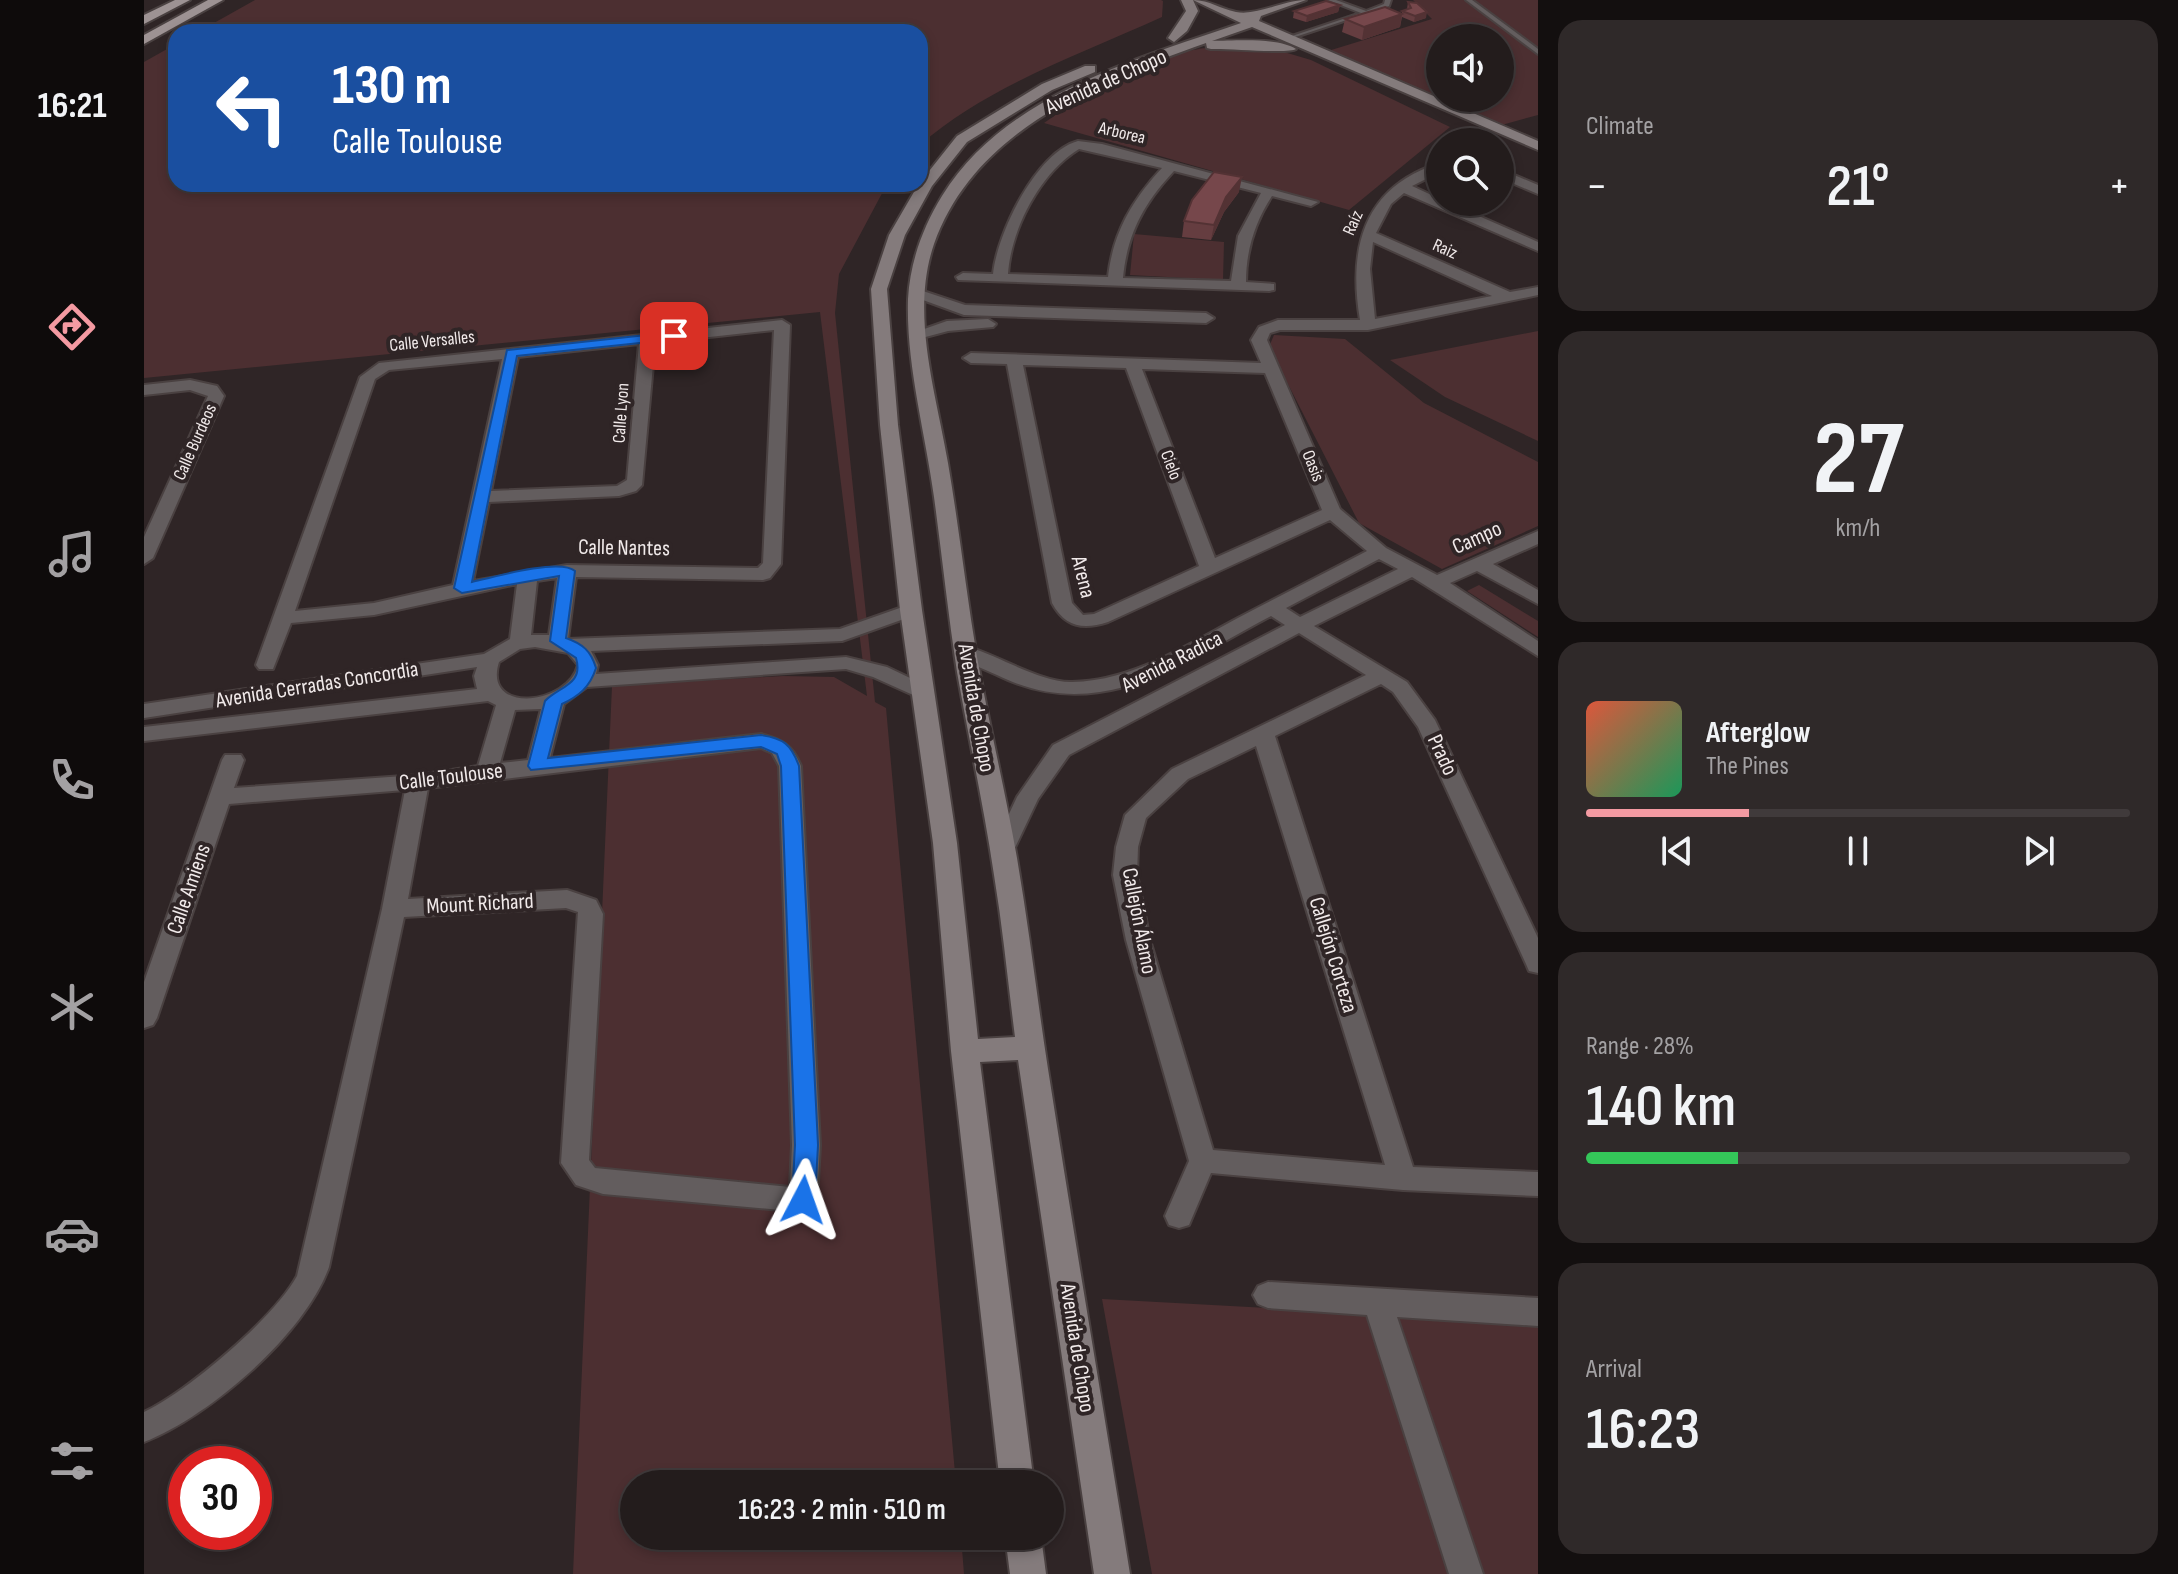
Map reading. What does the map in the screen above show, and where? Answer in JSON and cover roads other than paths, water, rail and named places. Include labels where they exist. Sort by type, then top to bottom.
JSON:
[{"type":"main road","points":[[144,20],[184,0]]},
{"type":"main road","points":[[173,24],[217,0]]},
{"type":"main road","points":[[144,40],[168,27]]},
{"type":"street","points":[[1187,0],[1192,11],[1177,43],[1249,44],[1336,60]]},
{"type":"street","points":[[1200,0],[1287,5]]},
{"type":"street","points":[[1200,0],[1234,15],[1254,18],[1288,39],[1538,146]]},
{"type":"street","points":[[1254,18],[1300,0]]},
{"type":"street","name":"Avenida de Chopo","points":[[1015,1470],[965,1051],[945,843],[911,610],[910,425],[918,334],[917,293],[926,242],[948,200],[983,155],[1047,107],[1234,15]]},
{"type":"street","name":"Avenida de Chopo","points":[[928,181],[962,139],[1020,102],[1073,76],[1254,18]]},
{"type":"street","name":"Arborea","points":[[1000,278],[1003,249],[1020,210],[1040,179],[1069,148],[1091,146],[1311,202]]},
{"type":"street","points":[[1115,283],[1118,249],[1129,219],[1147,191],[1171,166]]},
{"type":"street","name":"Raíz","points":[[1368,325],[1360,267],[1367,234],[1383,208],[1402,187],[1426,174]]},
{"type":"street","points":[[1514,179],[1538,190]]},
{"type":"street","points":[[1402,187],[1538,247]]},
{"type":"street","points":[[1238,286],[1238,260],[1243,235],[1269,191]]},
{"type":"street","name":"Avenida de Chopo","points":[[921,192],[897,235],[879,289],[965,651],[1003,850],[1030,1048],[1112,1574]]},
{"type":"street","name":"Raiz","points":[[1367,234],[1508,297]]},
{"type":"street","points":[[963,277],[1269,287]]},
{"type":"street","points":[[1159,284],[1170,323]]},
{"type":"street","points":[[1368,325],[1538,291]]},
{"type":"street","points":[[917,293],[964,310],[1170,323]]},
{"type":"street","points":[[918,334],[947,326],[984,323],[1203,324]]},
{"type":"street","name":"Calle Versalles","points":[[282,618],[368,377],[374,371],[385,366],[782,325],[772,564]]},
{"type":"street","name":"Oasis","points":[[1368,325],[1278,325],[1264,330],[1259,340],[1332,512],[1379,552],[1436,582],[1502,623],[1538,650]]},
{"type":"street","name":"Calle Lyon","points":[[481,497],[619,491],[630,487],[636,481],[647,339]]},
{"type":"street","points":[[462,588],[511,353]]},
{"type":"street","points":[[971,358],[1269,368]]},
{"type":"street","name":"Arena","points":[[1014,359],[1062,603],[1071,618],[1080,622],[1101,618],[1332,512]]},
{"type":"street","name":"Cielo","points":[[1132,363],[1209,566]]},
{"type":"street","name":"Calle Burdeos","points":[[144,390],[190,385],[211,389],[216,396],[144,558]]},
{"type":"street","name":"Campo","points":[[1436,582],[1538,537]]},
{"type":"street","name":"Avenida Radica","points":[[965,651],[1034,684],[1063,689],[1094,688],[1139,676],[1379,552]]},
{"type":"street","name":"Calle Nantes","points":[[282,618],[374,609],[528,575],[567,571],[763,574],[772,564]]},
{"type":"street","points":[[1479,564],[1538,598]]},
{"type":"street","name":"Avenida Radica","points":[[1003,850],[1028,797],[1061,750],[1298,624],[1411,570]]},
{"type":"street","points":[[566,644],[567,571]]},
{"type":"street","points":[[520,642],[528,575]]},
{"type":"street","name":"Prado","points":[[1272,608],[1408,695],[1428,725],[1538,964]]},
{"type":"street","points":[[566,644],[584,656],[588,668],[584,681],[572,693],[554,701],[530,705],[499,698],[484,684],[483,671],[490,659],[520,642],[566,644],[842,635],[911,610]]},
{"type":"street","points":[[266,665],[282,618]]},
{"type":"street","points":[[842,635],[846,663]]},
{"type":"street","name":"Avenida Cerradas Concordia","points":[[144,711],[490,659]]},
{"type":"street","points":[[584,681],[846,663],[880,672],[922,692]]},
{"type":"street","name":"Callejón Álamo","points":[[1203,1161],[1138,940],[1125,875],[1127,847],[1136,815],[1180,774],[1381,676]]},
{"type":"street","points":[[249,720],[251,696]]},
{"type":"street","points":[[487,772],[499,698]]},
{"type":"street","name":"Avenida Cerradas Concordia","points":[[144,734],[249,720],[499,698]]},
{"type":"street","points":[[537,766],[554,701]]},
{"type":"street","name":"Callejón Corteza","points":[[1263,733],[1403,1178]]},
{"type":"street","name":"Calle Toulouse","points":[[222,797],[418,782],[761,741],[775,743],[785,751],[790,766],[806,1145],[803,1200],[603,1182],[586,1177],[575,1163],[591,914],[588,906],[581,901],[567,899]]},
{"type":"street","name":"Calle Amiens","points":[[144,1018],[233,760]]},
{"type":"street","points":[[144,1427],[182,1409],[288,1313],[305,1291],[315,1267],[394,909],[418,782]]},
{"type":"street","name":"Mount Richard","points":[[394,909],[567,899]]},
{"type":"street","points":[[965,1051],[1030,1048]]},
{"type":"street","points":[[1179,1216],[1203,1161],[1403,1178],[1538,1184]]},
{"type":"street","points":[[1268,1295],[1538,1312]]},
{"type":"street","points":[[1378,1302],[1466,1574]]},
{"type":"street","points":[[1025,1550],[1028,1574]]},
{"type":"lane","points":[[1331,0],[1366,13]]},
{"type":"lane","points":[[1288,39],[1387,5],[1388,0]]},
{"type":"lane","points":[[1469,0],[1538,52]]}]
